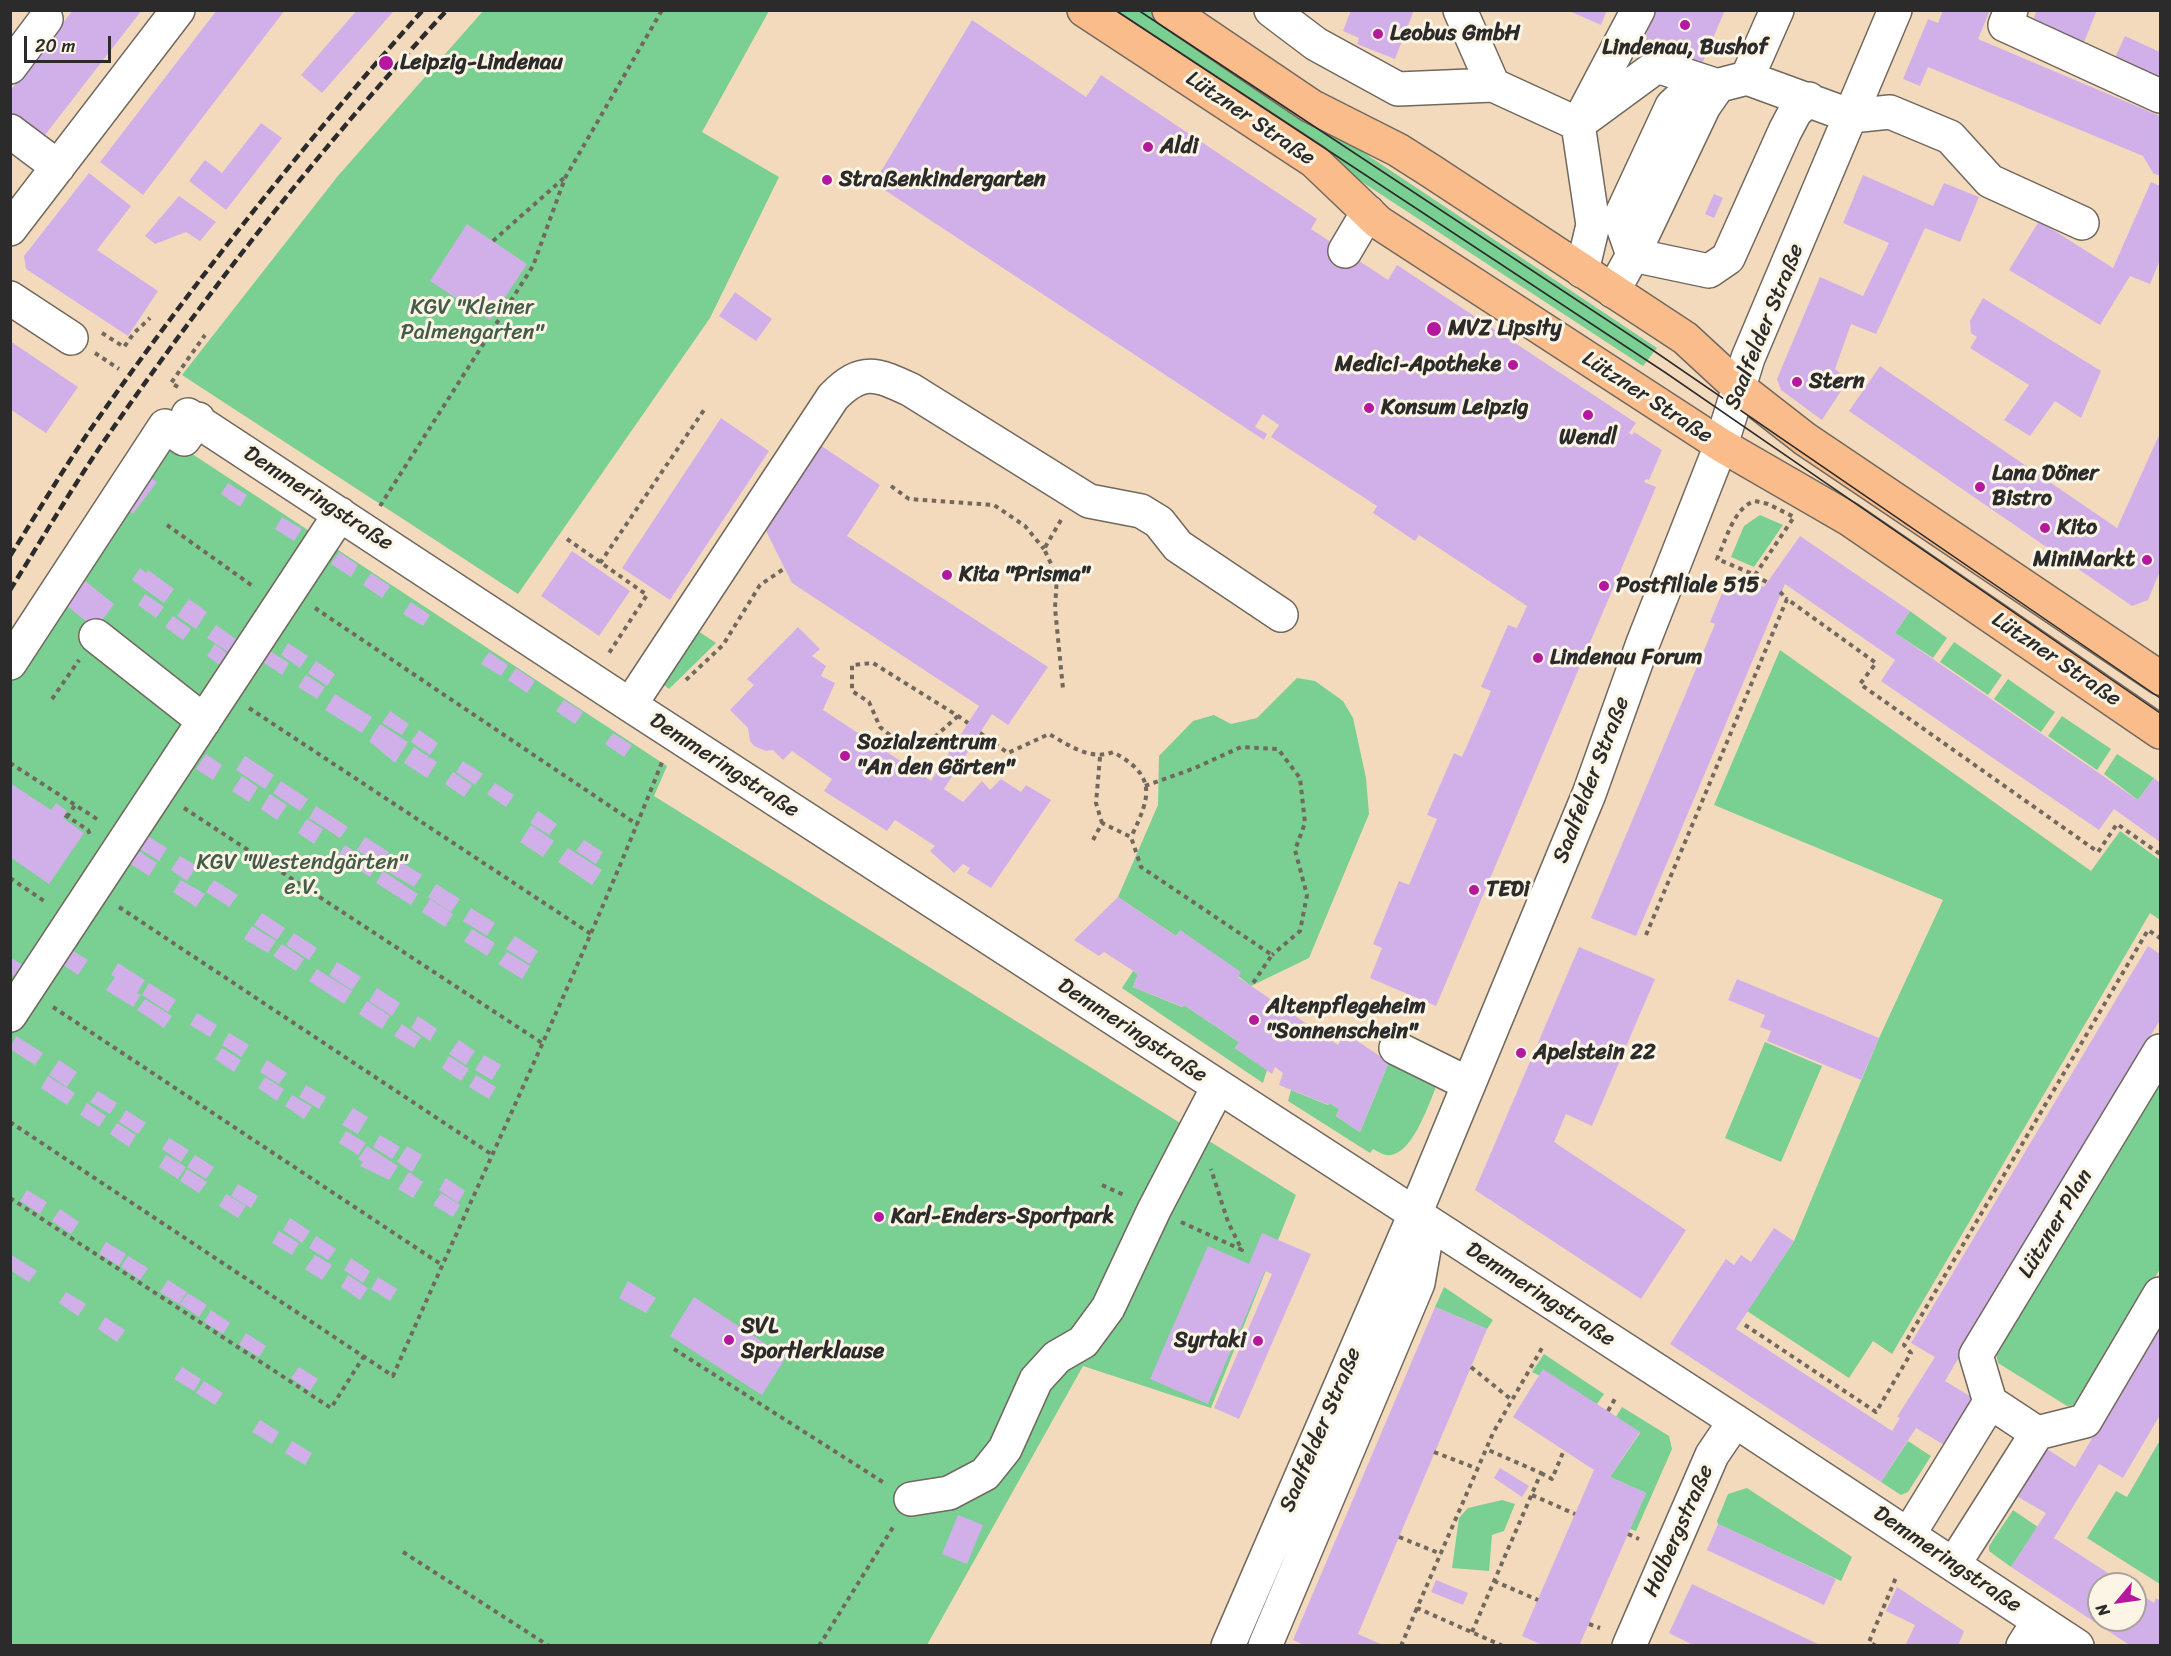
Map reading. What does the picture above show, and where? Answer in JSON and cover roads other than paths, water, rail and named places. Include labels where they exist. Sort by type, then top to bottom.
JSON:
[{"type":"main road","name":"Lützner Straße","points":[[1084,10],[1118,19],[1314,161],[1368,212],[1422,251],[1721,445],[1850,519],[2160,732]]},
{"type":"main road","name":"Lützner Straße","points":[[1169,10],[1311,106],[1398,150],[1685,339],[1737,386],[1805,439],[2157,668]]},
{"type":"street","points":[[10,229],[178,10]]},
{"type":"street","points":[[1271,10],[1316,44],[1398,89],[1493,86],[1578,124]]},
{"type":"street","points":[[1460,10],[1493,86]]},
{"type":"street","points":[[1582,271],[1593,225],[1578,124],[1638,10]]},
{"type":"street","points":[[1612,291],[1633,255],[1620,218],[1672,106],[1685,94],[1733,82],[1777,10]]},
{"type":"street","name":"Saalfelder Straße","points":[[1228,1646],[1470,1084],[1588,794],[1643,643],[1721,445],[1737,386],[1895,10]]},
{"type":"street","points":[[2011,10],[2005,25],[2160,96]]},
{"type":"street","points":[[10,67],[46,19]]},
{"type":"street","points":[[1578,124],[1657,66],[1809,99],[1851,116],[1890,112],[1950,137],[1990,181],[2082,223]]},
{"type":"street","points":[[1633,255],[1709,271],[1728,258],[1785,131],[1795,112],[1809,99]]},
{"type":"street","points":[[10,131],[58,167]]},
{"type":"street","points":[[1344,251],[1368,212]]},
{"type":"street","points":[[10,298],[81,344]]},
{"type":"street","points":[[630,705],[833,397],[854,379],[867,375],[882,376],[911,390],[1089,501],[1142,511],[1159,522],[1178,546],[1281,615]]},
{"type":"street","name":"Demmeringstraße","points":[[10,663],[165,426],[184,439],[193,417],[630,705],[1909,1534],[1954,1564],[2031,1633],[2077,1646]]},
{"type":"street","points":[[19,1002],[340,514]]},
{"type":"street","points":[[96,636],[204,721]]},
{"type":"street","points":[[1396,1048],[1470,1084]]},
{"type":"street","name":"Lützner Plan","points":[[1990,1402],[1976,1354],[2160,1051]]},
{"type":"street","points":[[911,1499],[949,1493],[958,1489],[985,1474],[1005,1449],[1036,1380],[1057,1357],[1083,1342],[1108,1308],[1154,1210],[1218,1087]]},
{"type":"street","name":"Saalfelder Straße","points":[[1265,1646],[1418,1283],[1424,1249],[1415,1214]]},
{"type":"street","points":[[1954,1564],[2037,1433],[2085,1421],[2160,1294]]},
{"type":"street","points":[[1909,1534],[1990,1402],[2037,1433]]},
{"type":"street","name":"Holbergstraße","points":[[1629,1646],[1712,1455],[1735,1421]]},
{"type":"tram line","points":[[1115,10],[1666,373],[2160,713]]},
{"type":"tram line","points":[[1138,10],[1654,351],[2160,698]]},
{"type":"railway","points":[[10,556],[88,433],[167,324],[291,164],[423,10]]},
{"type":"railway","points":[[10,590],[102,444],[224,276],[355,114],[447,10]]},
{"type":"place","name":"Lindenau, Bushof","points":[[1685,25]]},
{"type":"place","name":"Leobus GmbH","points":[[1378,34]]},
{"type":"place","name":"Leipzig-Lindenau","points":[[386,63]]},
{"type":"place","name":"Aldi","points":[[1148,147]]},
{"type":"place","name":"Straßenkindergarten","points":[[827,180]]},
{"type":"place","name":"MVZ Lipsity","points":[[1434,329]]},
{"type":"place","name":"Medici-Apotheke","points":[[1513,365]]},
{"type":"place","name":"Stern","points":[[1797,382]]},
{"type":"place","name":"Konsum Leipzig","points":[[1369,408]]},
{"type":"place","name":"Wendl","points":[[1588,415]]},
{"type":"place","name":"Lana Döner Bistro","points":[[1980,487]]},
{"type":"place","name":"Kito","points":[[2045,528]]},
{"type":"place","name":"MiniMarkt","points":[[2147,560]]},
{"type":"place","name":"Kita \"Prisma\"","points":[[947,575]]},
{"type":"place","name":"Postfiliale 515","points":[[1604,586]]},
{"type":"place","name":"Lindenau Forum","points":[[1538,658]]},
{"type":"place","name":"Sozialzentrum \"An den Gärten\"","points":[[845,756]]},
{"type":"place","name":"TEDi","points":[[1474,890]]},
{"type":"place","name":"Altenpflegeheim \"Sonnenschein\"","points":[[1254,1020]]},
{"type":"place","name":"Apelstein 22","points":[[1521,1053]]},
{"type":"place","name":"Karl-Enders-Sportpark","points":[[879,1217]]},
{"type":"place","name":"SVL Sportlerklause","points":[[729,1340]]},
{"type":"place","name":"Syrtaki","points":[[1258,1341]]},
{"type":"park label","name":"KGV \"Kleiner Palmengarten\"","points":[[472,320]]},
{"type":"park label","name":"KGV \"Westendgärten\" e.V.","points":[[302,876]]}]
